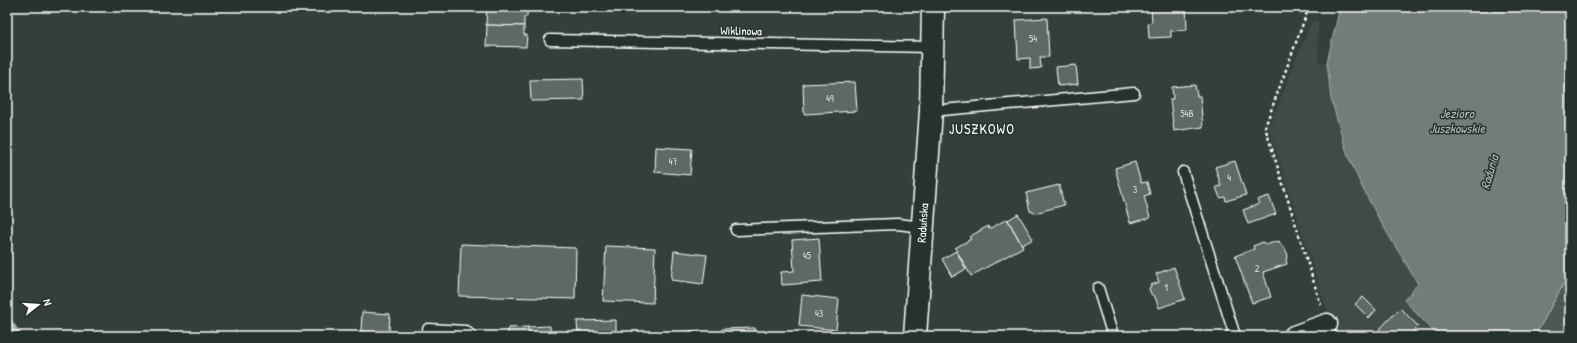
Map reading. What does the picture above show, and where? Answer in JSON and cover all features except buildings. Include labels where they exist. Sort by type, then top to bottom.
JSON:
[{"type":"street","name":"Raduńska","points":[[915,336],[931,111],[933,7]]},
{"type":"street","points":[[1294,336],[1327,324]]},
{"type":"lane","name":"Wiklinowa","points":[[550,40],[932,47]]},
{"type":"lane","points":[[931,111],[1134,93]]},
{"type":"lane","points":[[1183,172],[1235,336]]},
{"type":"lane","points":[[736,230],[897,224],[923,227]]},
{"type":"lane","points":[[1098,288],[1113,336]]},
{"type":"lane","points":[[428,328],[466,332],[471,336]]},
{"type":"path","points":[[1309,7],[1265,127],[1327,324]]},
{"type":"shaded area","points":[[1318,20],[1318,62],[1327,62],[1331,99],[1348,156],[1379,219],[1418,284],[1404,300],[1438,336],[1335,336],[1269,128],[1311,22]]},
{"type":"shaded area","points":[[1570,272],[1570,336],[1535,336]]},
{"type":"water","name":"Jezioro Juszkowskie","points":[[1340,7],[1570,7],[1570,272],[1535,336],[1438,336],[1404,300],[1418,284],[1379,219],[1362,187],[1348,156],[1331,99],[1327,62]]},
{"type":"waterway","points":[[7,320],[19,336]]},
{"type":"district","name":"JUSZKOWO","points":[[982,129]]},
{"type":"water label","name":"Radunia","points":[[1489,172]]}]
